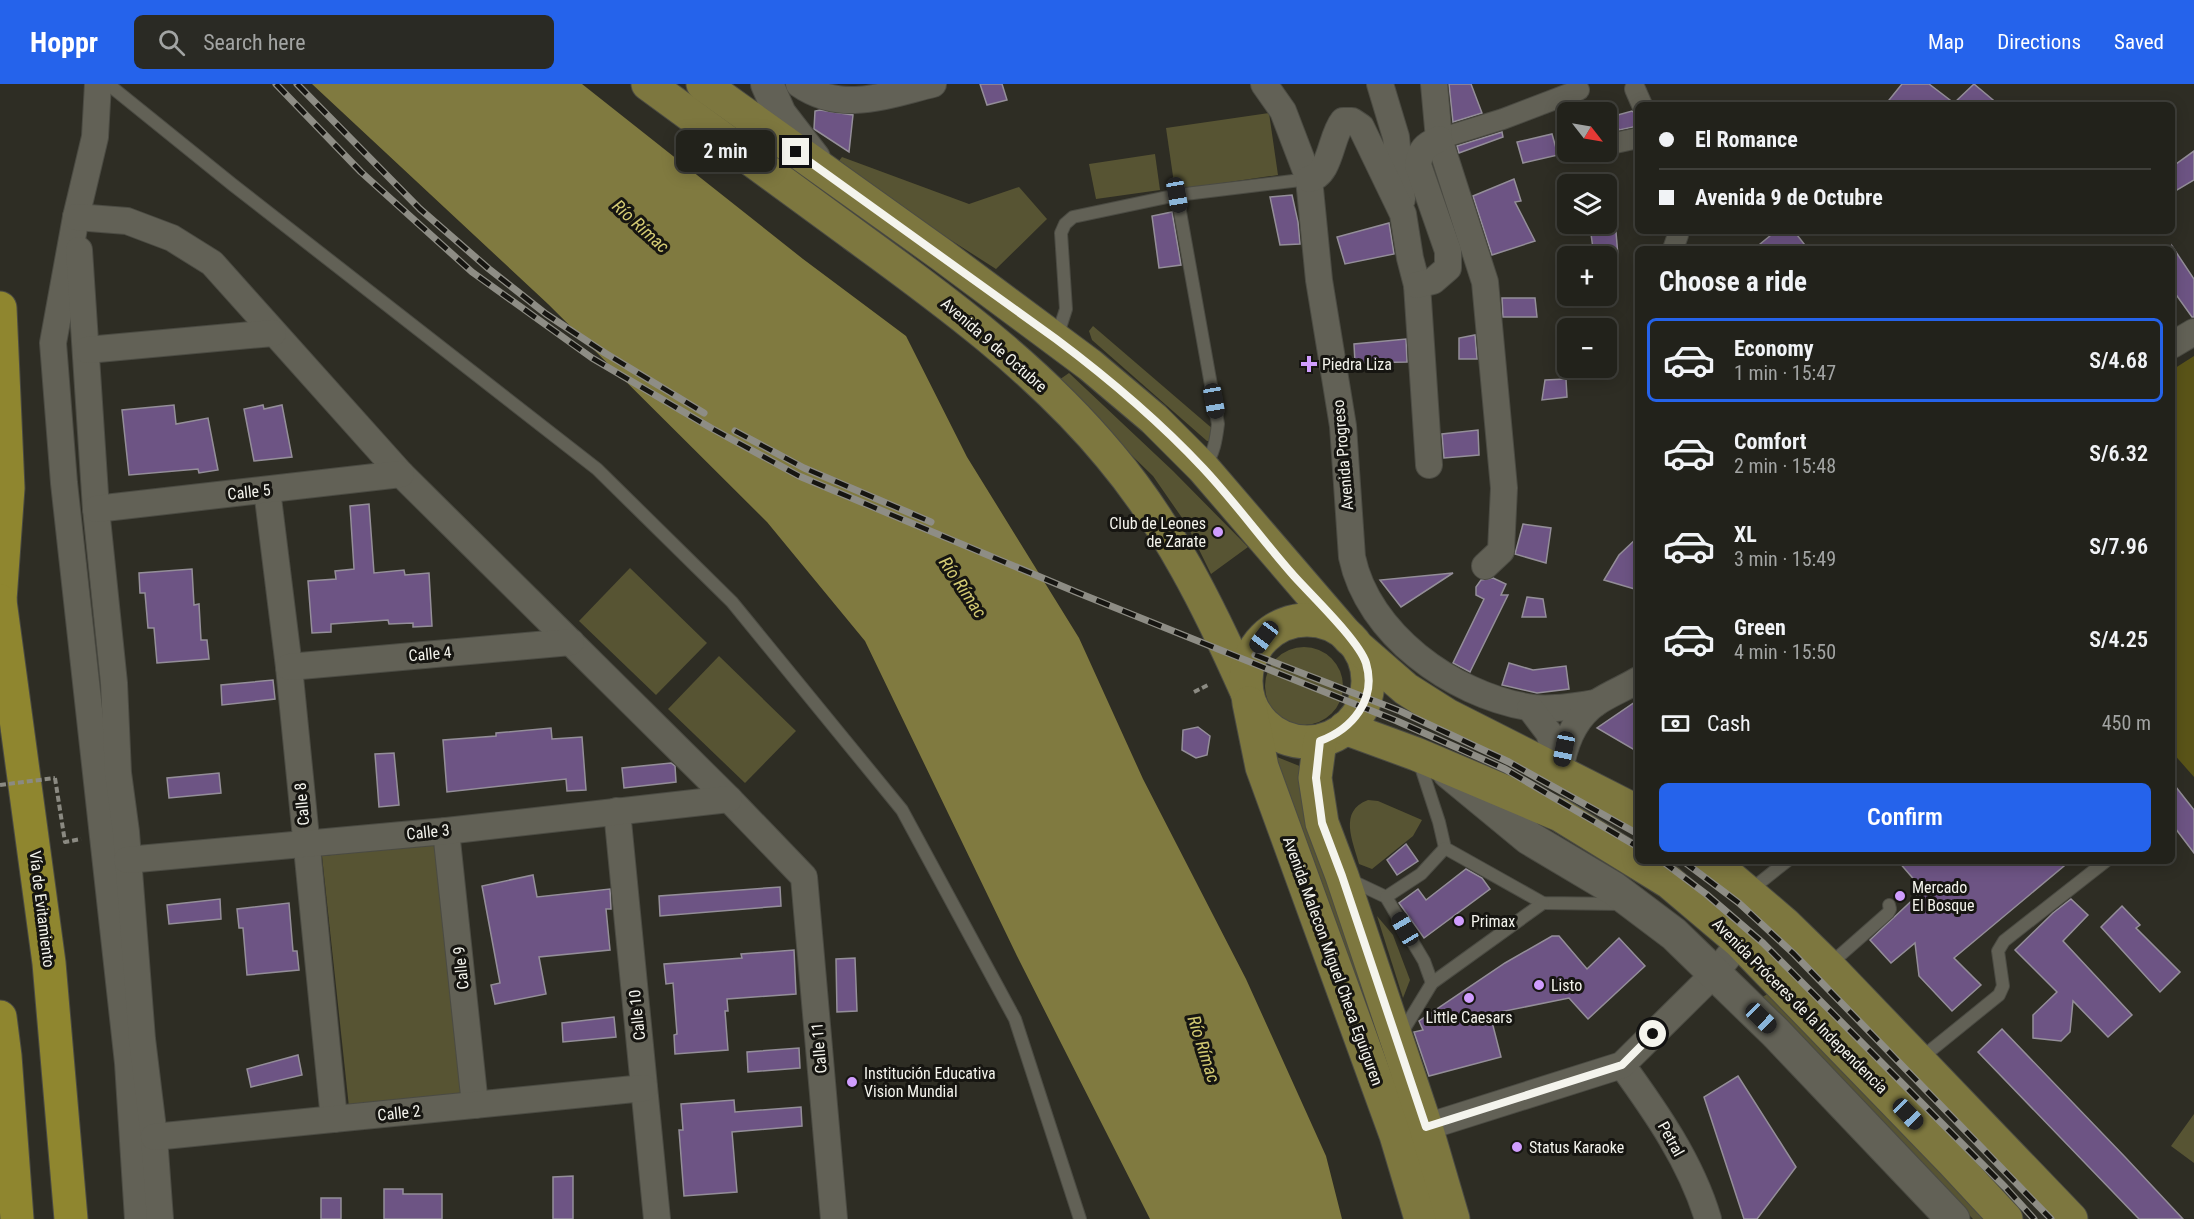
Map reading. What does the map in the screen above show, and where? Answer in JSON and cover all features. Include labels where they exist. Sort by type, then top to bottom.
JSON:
[{"type":"highway","name":"Vía de Evitamiento","points":[[0,308],[8,488],[0,600],[49,963],[71,1219]]},
{"type":"highway","points":[[0,1017],[17,1219]]},
{"type":"highway","points":[[0,1090],[5,1056]]},
{"type":"main road","name":"Avenida 9 de Octubre","points":[[648,84],[926,287],[1058,400],[1110,456],[1150,510],[1189,569],[1248,696]]},
{"type":"main road","points":[[703,84],[1090,364],[1154,419],[1203,468],[1355,644],[1366,666],[1368,683],[1365,700],[1357,715],[1332,734],[1302,742],[1285,738],[1270,730],[1258,718],[1248,696],[1246,671],[1252,653],[1264,637],[1280,627],[1298,621],[1317,621],[1335,627],[1355,644],[1406,689],[1447,715],[1635,810]]},
{"type":"main road","name":"Avenida Malecon Miguel Checa Eguiguren","points":[[1248,696],[1263,767],[1396,1135],[1421,1219]]},
{"type":"main road","name":"Avenida Malecon Miguel Checa Eguiguren","points":[[1332,734],[1316,778],[1322,823],[1426,1127],[1453,1219]]},
{"type":"main road","name":"Avenida Próceres de la Independencia","points":[[1332,734],[1428,759],[1560,815],[1635,860]]},
{"type":"main road","name":"Avenida Próceres de la Independencia","points":[[1428,759],[1528,838],[1613,888],[1674,934],[1776,1033],[1953,1219]]},
{"type":"main road","name":"Avenida Próceres de la Independencia","points":[[1641,864],[1669,882],[1740,942],[2006,1219]]},
{"type":"main road","points":[[1715,864],[1828,966],[2071,1219]]},
{"type":"street","points":[[98,84],[95,137],[76,217],[53,343],[64,483],[128,1063],[138,1219]]},
{"type":"street","points":[[767,84],[780,114],[797,138],[833,179]]},
{"type":"street","points":[[799,84],[811,93],[860,101],[933,84]]},
{"type":"street","name":"Avenida Progreso","points":[[1264,84],[1283,111],[1309,179],[1319,280],[1343,426],[1349,531],[1355,574],[1382,622],[1402,643],[1442,673],[1487,698],[1530,708],[1596,703]]},
{"type":"street","points":[[1380,84],[1396,137],[1410,258],[1417,285],[1429,465]]},
{"type":"street","points":[[1434,84],[1439,139],[1485,282],[1504,488],[1501,551],[1485,566]]},
{"type":"street","points":[[1417,285],[1433,281],[1448,268],[1448,251],[1418,165],[1419,154],[1425,146],[1578,90]]},
{"type":"street","points":[[1309,179],[1316,178],[1323,172],[1338,128],[1343,121],[1352,121],[1361,127],[1404,214]]},
{"type":"street","points":[[1617,143],[1635,139]]},
{"type":"street","points":[[76,217],[127,221],[172,238],[212,263],[401,474],[729,799]]},
{"type":"street","points":[[76,217],[87,350],[96,509],[114,683],[118,773],[160,1219]]},
{"type":"street","points":[[2175,343],[2194,332]]},
{"type":"street","points":[[87,350],[273,333]]},
{"type":"street","name":"Calle 5","points":[[96,509],[401,474]]},
{"type":"street","name":"Calle 8","points":[[267,490],[289,667],[334,1119]]},
{"type":"street","name":"Calle 4","points":[[289,667],[571,642]]},
{"type":"street","points":[[1560,771],[1564,749],[1572,729],[1596,703],[1635,682]]},
{"type":"street","points":[[1530,708],[1549,734],[1560,771]]},
{"type":"street","name":"Calle 3","points":[[127,860],[446,831],[729,799]]},
{"type":"street","name":"Calle 11","points":[[729,799],[804,877],[834,1219]]},
{"type":"street","name":"Calle 10","points":[[617,811],[657,1219]]},
{"type":"street","name":"Calle 9","points":[[446,831],[476,1105]]},
{"type":"street","points":[[1426,1127],[1622,1065],[1715,973],[1740,942]]},
{"type":"street","name":"Petral","points":[[1622,1065],[1655,1111],[1683,1160],[1708,1219]]},
{"type":"street","name":"Calle 2","points":[[154,1137],[644,1088]]},
{"type":"lane","points":[[108,84],[232,185],[597,470],[732,602],[902,810],[1015,1019],[1080,1219]]},
{"type":"lane","points":[[1056,339],[1066,309],[1061,233],[1065,224],[1073,217],[1177,195],[1309,179]]},
{"type":"lane","points":[[1177,195],[1218,424],[1215,445],[1210,459],[1203,468]]},
{"type":"lane","points":[[1428,759],[1445,848],[1543,903],[1637,904]]},
{"type":"lane","points":[[1386,897],[1421,874],[1445,848]]},
{"type":"lane","points":[[1748,892],[1783,864]]},
{"type":"lane","points":[[1919,1060],[1999,995],[2003,986],[1998,951],[2004,941],[2102,864]]},
{"type":"lane","points":[[1342,876],[1386,897],[1424,962],[1432,983]]},
{"type":"lane","points":[[1397,1041],[1432,983],[1543,903]]},
{"type":"lane","points":[[1828,966],[1888,913],[1889,905]]},
{"type":"path","points":[[1194,692],[1208,686]]},
{"type":"path","points":[[0,785],[55,778],[65,842]]},
{"type":"shaded area","points":[[1269,113],[1278,175],[1175,190],[1166,128]]},
{"type":"shaded area","points":[[1155,154],[1160,190],[1096,199],[1089,164]]},
{"type":"shaded area","points":[[842,157],[969,204],[1019,187],[1047,219],[996,269],[835,166]]},
{"type":"shaded area","points":[[1093,326],[1214,430],[1210,441],[1207,441],[1092,340],[1089,331]]},
{"type":"shaded area","points":[[2194,356],[2194,777],[2175,755],[2175,368]]},
{"type":"shaded area","points":[[1069,373],[1173,471],[1248,547],[1211,574],[1187,525],[1153,476],[1056,382]]},
{"type":"shaded area","points":[[630,568],[707,643],[656,695],[579,621]]},
{"type":"shaded area","points":[[1296,647],[1312,647],[1326,653],[1337,664],[1343,678],[1343,694],[1337,708],[1326,719],[1312,725],[1296,725],[1282,719],[1271,708],[1265,694],[1265,678],[1271,664],[1282,653]]},
{"type":"shaded area","points":[[719,656],[796,731],[745,783],[668,709]]},
{"type":"shaded area","points":[[1272,755],[1307,769],[1367,991],[1358,995]]},
{"type":"shaded area","points":[[1368,800],[1378,801],[1422,820],[1413,836],[1372,869],[1359,864],[1350,828],[1353,811]]},
{"type":"shaded area","points":[[439,844],[467,1094],[349,1107],[322,856]]},
{"type":"shaded area","points":[[1377,916],[1393,935],[1410,980],[1403,998]]},
{"type":"shaded area","points":[[1769,993],[1990,1219],[1973,1219],[1761,998]]},
{"type":"shaded area","points":[[2194,1114],[2194,1163],[2171,1146]]},
{"type":"water","name":"Río Rímac","points":[[312,84],[582,84],[803,259],[906,336],[967,457],[1079,638],[1143,779],[1246,979],[1326,1156],[1342,1219],[1150,1219],[1017,956],[865,641],[767,522],[548,304]]},
{"type":"building","points":[[980,84],[1002,84],[1007,100],[987,105]]},
{"type":"building","points":[[1449,84],[1471,84],[1482,113],[1453,122]]},
{"type":"building","points":[[1902,84],[1929,84],[1953,102],[1887,102]]},
{"type":"building","points":[[1974,84],[1995,102],[1955,102]]},
{"type":"building","points":[[815,111],[853,115],[849,152],[814,129]]},
{"type":"building","points":[[1632,111],[1635,114],[1635,127],[1619,130],[1617,115]]},
{"type":"building","points":[[1502,132],[1503,137],[1459,153],[1457,146]]},
{"type":"building","points":[[1552,134],[1557,155],[1523,163],[1517,142]]},
{"type":"building","points":[[2194,151],[2194,180],[2175,191],[2175,165]]},
{"type":"building","points":[[1514,179],[1521,201],[1515,202],[1535,241],[1492,255],[1473,196]]},
{"type":"building","points":[[1292,195],[1300,244],[1280,245],[1270,197]]},
{"type":"building","points":[[1172,212],[1181,265],[1159,268],[1152,216]]},
{"type":"building","points":[[1389,223],[1394,254],[1345,264],[1337,237]]},
{"type":"building","points":[[1591,234],[1616,234],[1618,256],[1617,246],[1593,246]]},
{"type":"building","points":[[1772,234],[1796,234],[1806,246],[1758,246]]},
{"type":"building","points":[[2175,250],[2194,279],[2194,317],[2175,293]]},
{"type":"building","points":[[1502,298],[1535,298],[1537,317],[1503,317]]},
{"type":"building","points":[[1475,335],[1477,359],[1459,359],[1459,338]]},
{"type":"building","points":[[1406,339],[1407,362],[1355,363],[1354,344]]},
{"type":"building","points":[[1566,379],[1567,397],[1542,400],[1545,380]]},
{"type":"building","points":[[174,405],[176,424],[208,418],[218,470],[199,473],[198,469],[129,475],[122,410]]},
{"type":"building","points":[[263,405],[264,409],[282,405],[292,457],[254,461],[244,409]]},
{"type":"building","points":[[1478,430],[1479,455],[1444,458],[1442,434]]},
{"type":"building","points":[[369,504],[374,573],[404,570],[405,575],[429,573],[432,626],[413,627],[413,623],[389,624],[388,620],[331,624],[331,632],[312,633],[308,581],[336,579],[335,571],[354,569],[350,506]]},
{"type":"building","points":[[1523,524],[1551,528],[1546,563],[1515,554]]},
{"type":"building","points":[[1635,540],[1635,589],[1604,580],[1619,555]]},
{"type":"building","points":[[192,569],[194,605],[199,604],[201,640],[207,640],[209,659],[157,663],[154,628],[148,628],[145,593],[140,593],[139,573]]},
{"type":"building","points":[[1453,573],[1401,607],[1380,580]]},
{"type":"building","points":[[1493,578],[1506,584],[1501,595],[1508,595],[1470,672],[1453,663],[1484,599],[1476,595],[1476,587],[1481,580]]},
{"type":"building","points":[[1527,597],[1543,599],[1546,617],[1522,617]]},
{"type":"building","points":[[1509,663],[1533,670],[1566,666],[1569,689],[1537,693],[1502,685]]},
{"type":"building","points":[[273,680],[275,699],[222,705],[221,685]]},
{"type":"building","points":[[1635,702],[1635,750],[1597,728]]},
{"type":"building","points":[[1198,727],[1210,736],[1207,755],[1196,758],[1182,750],[1183,730]]},
{"type":"building","points":[[551,728],[552,739],[582,737],[586,790],[567,791],[566,779],[447,792],[443,740],[496,736],[496,733]]},
{"type":"building","points":[[394,753],[399,805],[379,807],[375,754]]},
{"type":"building","points":[[671,763],[675,766],[676,782],[624,788],[622,768]]},
{"type":"building","points":[[219,773],[221,793],[169,798],[167,778]]},
{"type":"building","points":[[2175,786],[2194,810],[2194,853],[2175,828]]},
{"type":"building","points":[[1406,844],[1418,861],[1397,875],[1387,860]]},
{"type":"building","points":[[1901,864],[2066,864],[1954,958],[1981,985],[1952,1011],[1919,976],[1915,943],[1891,963],[1870,940],[1923,890]]},
{"type":"building","points":[[1466,869],[1482,878],[1490,889],[1424,938],[1399,903],[1418,889],[1426,900]]},
{"type":"building","points":[[533,875],[537,897],[610,889],[611,909],[606,909],[610,950],[539,957],[546,994],[495,1004],[491,985],[500,983],[482,886]]},
{"type":"building","points":[[780,887],[781,906],[660,916],[659,896]]},
{"type":"building","points":[[220,899],[221,919],[169,924],[167,905]]},
{"type":"building","points":[[2071,899],[2088,915],[2063,941],[2132,1015],[2108,1037],[2073,1001],[2070,1032],[2061,1041],[2033,1038],[2033,1015],[2057,992],[2015,950]]},
{"type":"building","points":[[289,903],[293,951],[297,951],[299,970],[247,975],[243,928],[239,928],[237,909]]},
{"type":"building","points":[[2122,906],[2140,925],[2136,928],[2180,972],[2160,992],[2101,927]]},
{"type":"building","points":[[1552,936],[1559,936],[1587,969],[1619,938],[1645,966],[1588,1019],[1569,998],[1490,1014],[1501,1057],[1429,1076],[1414,1032],[1423,1030],[1419,1021],[1505,963]]},
{"type":"building","points":[[794,950],[796,994],[727,999],[728,1011],[725,1011],[728,1050],[675,1054],[674,1035],[677,1034],[673,983],[666,984],[664,964],[742,958],[741,954]]},
{"type":"building","points":[[855,958],[857,1011],[837,1012],[836,959]]},
{"type":"building","points":[[614,1017],[616,1037],[563,1042],[562,1023]]},
{"type":"building","points":[[2002,1029],[2183,1219],[2139,1219],[1978,1052]]},
{"type":"building","points":[[799,1048],[800,1068],[748,1072],[747,1052]]},
{"type":"building","points":[[298,1055],[302,1075],[251,1087],[247,1069]]},
{"type":"building","points":[[1738,1076],[1796,1167],[1757,1219],[1744,1219],[1704,1097]]},
{"type":"building","points":[[734,1100],[735,1112],[801,1107],[802,1126],[732,1132],[737,1192],[684,1196],[679,1130],[683,1130],[681,1104]]},
{"type":"building","points":[[573,1176],[573,1219],[553,1219],[553,1177]]},
{"type":"building","points":[[384,1189],[403,1189],[403,1194],[442,1194],[442,1219],[384,1219]]},
{"type":"building","points":[[321,1198],[341,1198],[341,1219],[321,1219]]},
{"type":"railway","points":[[276,84],[361,172],[472,272],[592,358],[711,428],[799,476],[1076,592],[1397,721],[1505,769],[1635,845]]},
{"type":"railway","points":[[297,84],[420,209],[489,269],[546,314],[704,413]]},
{"type":"railway","points":[[735,431],[804,468],[931,522]]},
{"type":"railway","points":[[1255,655],[1400,711],[1509,762],[1635,832]]},
{"type":"railway","points":[[1666,864],[1706,894],[1763,943],[2034,1219]]},
{"type":"railway","points":[[1687,864],[1739,903],[1794,954],[2051,1219]]},
{"type":"place","name":"Piedra Liza","points":[[1309,364]]},
{"type":"place","name":"Club de Leones de Zarate","points":[[1218,532]]},
{"type":"place","name":"Mercado El Bosque","points":[[1900,896]]},
{"type":"place","name":"Primax","points":[[1459,921]]},
{"type":"place","name":"Listo","points":[[1539,985]]},
{"type":"place","name":"Little Caesars","points":[[1469,998]]},
{"type":"place","name":"Institución Educativa Vision Mundial","points":[[852,1082]]},
{"type":"place","name":"Status Karaoke","points":[[1517,1147]]},
{"type":"route","points":[[796,152],[942,255],[1090,364],[1154,419],[1203,468],[1292,574],[1360,649],[1366,666],[1368,683],[1365,700],[1357,715],[1345,728],[1320,741],[1316,778],[1322,823],[1426,1127],[1622,1065],[1653,1034]]}]
